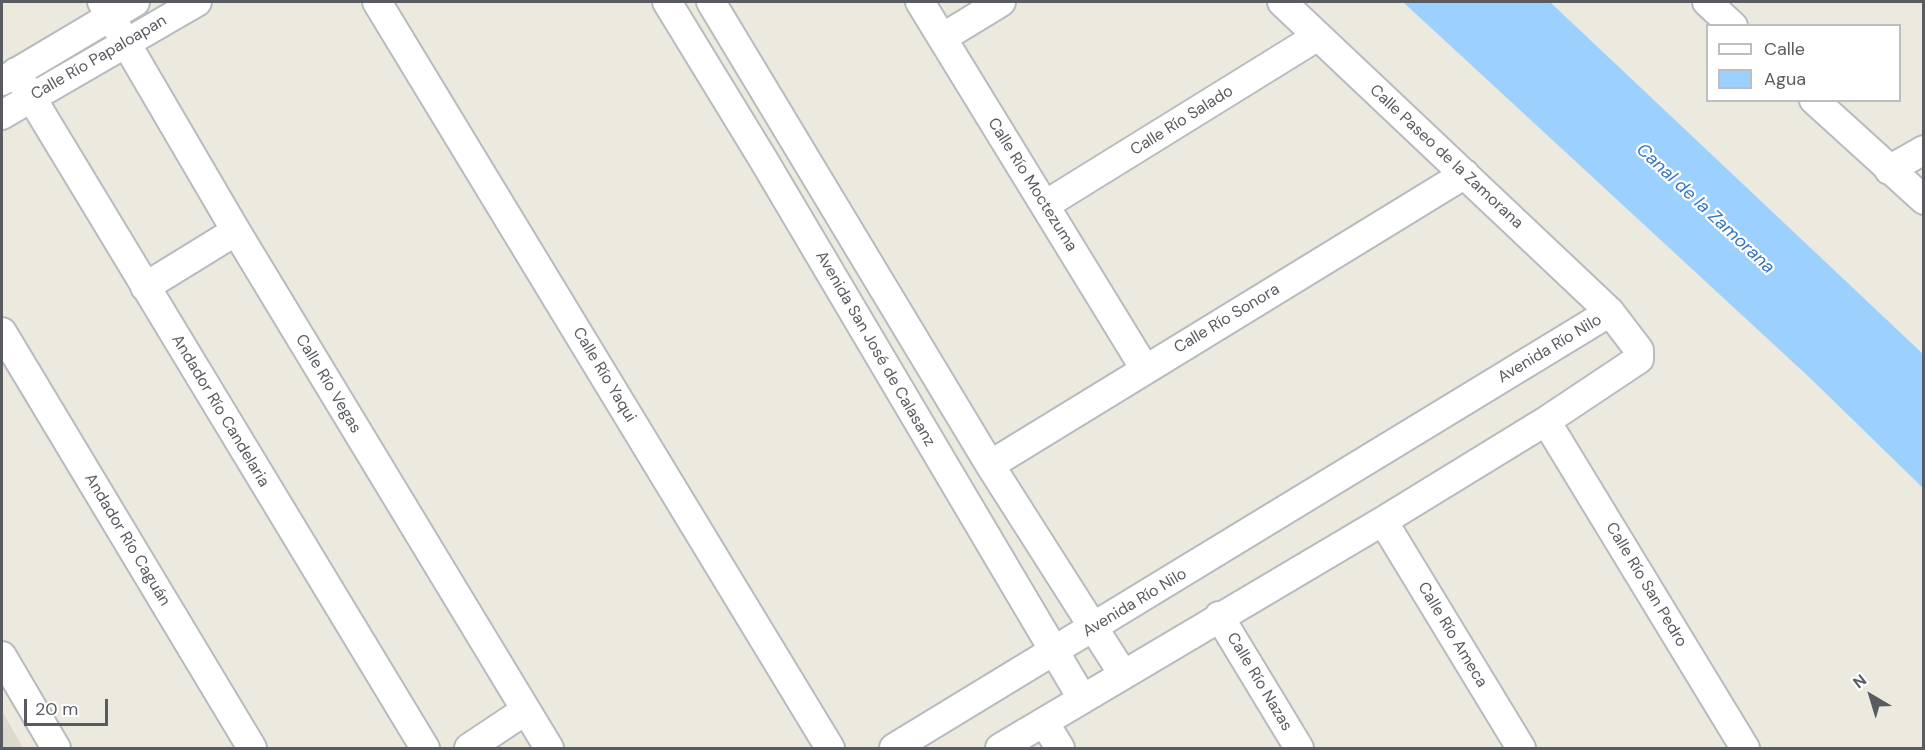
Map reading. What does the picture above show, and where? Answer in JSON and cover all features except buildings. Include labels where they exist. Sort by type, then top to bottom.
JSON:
[{"type":"street","name":"Calle Río Papaloapan","points":[[9,77],[106,9],[135,2]]},
{"type":"street","name":"Calle Río Papaloapan","points":[[2,114],[197,2]]},
{"type":"street","name":"Calle Río Yaqui","points":[[377,2],[830,748]]},
{"type":"street","name":"Avenida San José de Calasanz","points":[[667,2],[769,169],[1053,653],[1082,698]]},
{"type":"street","points":[[711,2],[990,465],[1123,674]]},
{"type":"street","name":"Calle Río Moctezuma","points":[[920,2],[1145,369]]},
{"type":"street","points":[[942,38],[1001,2]]},
{"type":"street","name":"Calle Paseo de la Zamorana","points":[[1282,2],[1610,312]]},
{"type":"street","points":[[1707,2],[1731,24]]},
{"type":"street","name":"Calle Río Vegas","points":[[106,9],[124,44],[236,231],[549,748]]},
{"type":"street","name":"Calle Río Salado","points":[[1045,205],[1318,36]]},
{"type":"street","name":"Andador Río Candelaria","points":[[9,77],[31,98],[425,748]]},
{"type":"street","points":[[1816,102],[1923,200]]},
{"type":"street","points":[[1889,170],[1923,150]]},
{"type":"street","name":"Calle Río Sonora","points":[[990,465],[1465,174]]},
{"type":"street","points":[[145,287],[236,231]]},
{"type":"street","name":"Avenida Río Nilo","points":[[894,748],[1610,312],[1639,350],[1639,359],[1546,421],[1383,521],[1219,616],[1000,748]]},
{"type":"street","name":"Andador Río Caguán","points":[[3,336],[252,748]]},
{"type":"street","name":"Calle Río San Pedro","points":[[1546,421],[1745,748]]},
{"type":"street","name":"Calle Río Ameca","points":[[1383,521],[1521,748]]},
{"type":"street","name":"Calle Río Nazas","points":[[1219,616],[1299,748]]},
{"type":"street","points":[[2,656],[56,748]]},
{"type":"street","points":[[469,748],[526,710]]},
{"type":"street","points":[[1044,722],[1059,748]]},
{"type":"shaded area","points":[[2,711],[23,748],[2,748]]},
{"type":"water","name":"Canal de la Zamorana","points":[[1403,2],[1550,2],[1923,354],[1923,488],[1810,378]]}]
